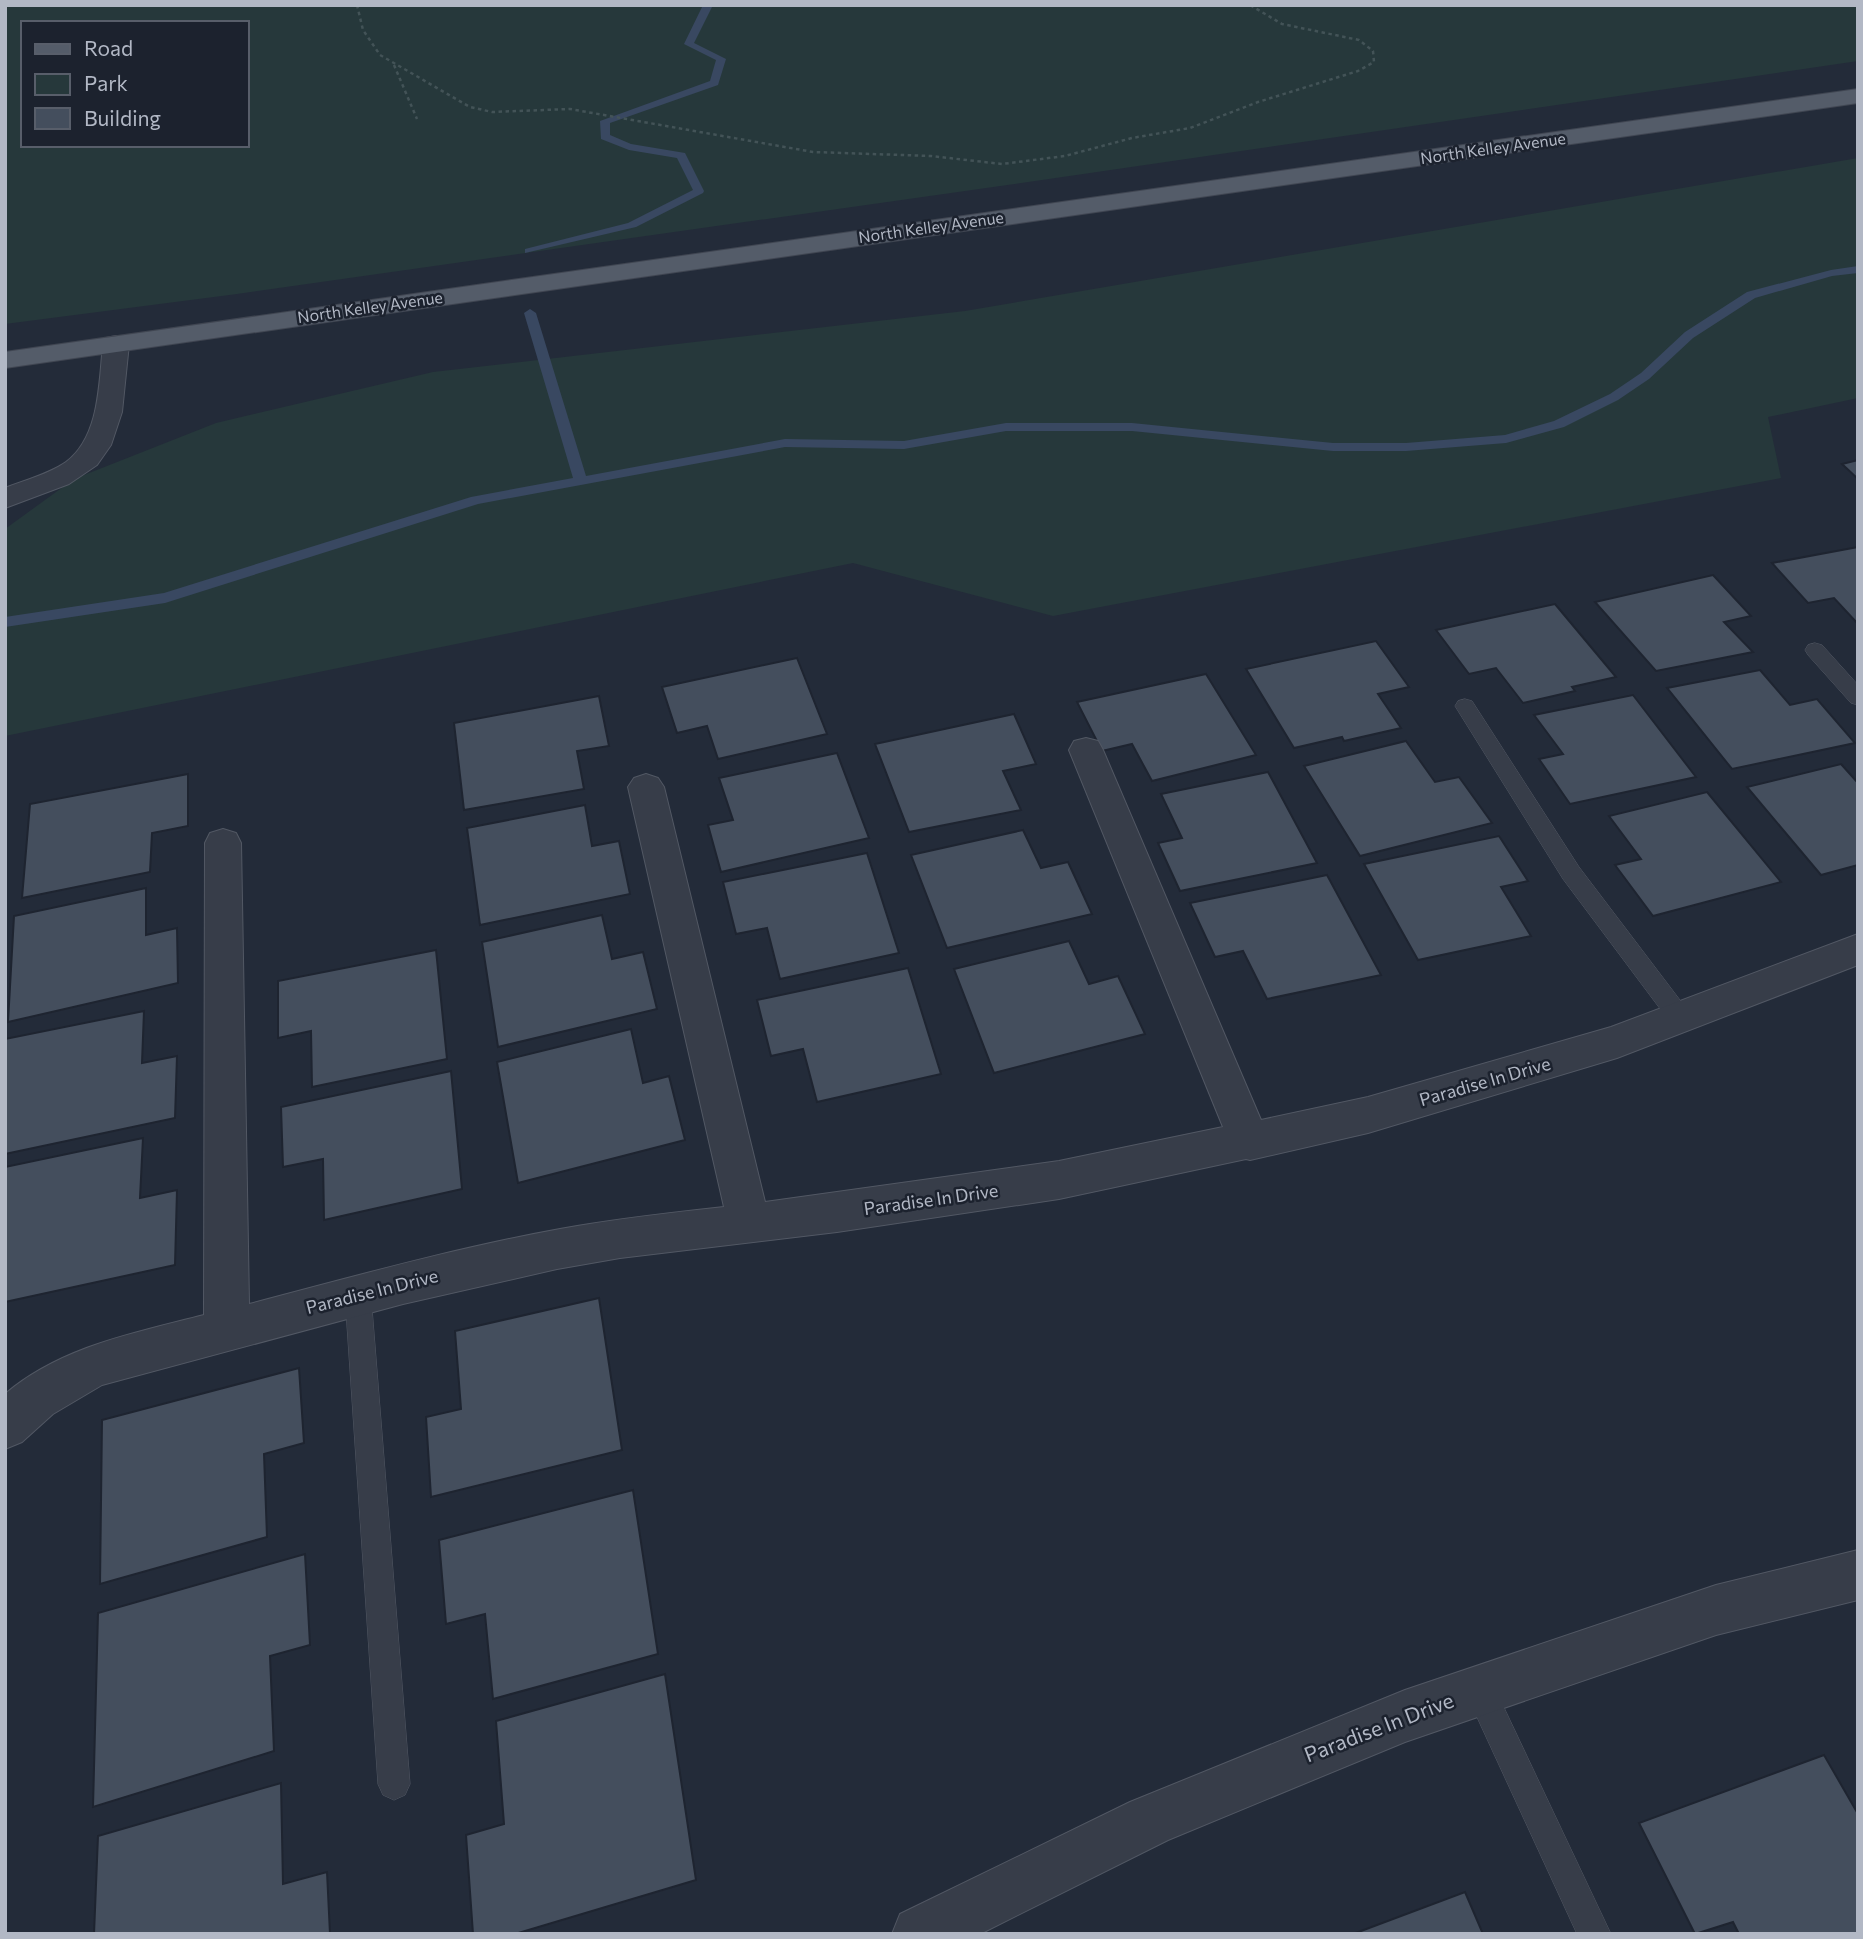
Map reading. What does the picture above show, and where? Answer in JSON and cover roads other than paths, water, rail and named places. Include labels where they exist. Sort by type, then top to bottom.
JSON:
[{"type":"main road","name":"North Kelley Avenue","points":[[5,360],[1858,96]]},
{"type":"street","points":[[5,499],[75,469],[87,460],[97,447],[113,380],[116,344]]},
{"type":"street","points":[[1086,750],[1250,1142]]},
{"type":"street","points":[[646,787],[749,1223]]},
{"type":"street","points":[[223,843],[227,1330]]},
{"type":"street","name":"Paradise In Drive","points":[[5,1426],[24,1406],[73,1375],[97,1365],[358,1296],[556,1249],[837,1213],[1046,1182],[1250,1142],[1368,1115],[1617,1042],[1858,950]]},
{"type":"street","name":"Paradise In Drive","points":[[928,1932],[1149,1821],[1405,1716],[1716,1610],[1858,1575]]},
{"type":"lane","points":[[1815,650],[1858,698]]},
{"type":"lane","points":[[1465,706],[1571,873],[1681,1019]]},
{"type":"lane","points":[[358,1296],[394,1784]]},
{"type":"lane","points":[[1479,1689],[1594,1934]]},
{"type":"waterway","points":[[529,251],[632,225],[699,191],[681,155],[629,147],[605,137],[605,121],[714,83],[721,59],[689,44],[708,5]]},
{"type":"waterway","points":[[581,481],[785,443],[904,445],[1006,427],[1132,427],[1333,447],[1406,447],[1506,439],[1559,424],[1614,397],[1645,376],[1689,335],[1751,295],[1831,273],[1858,269]]},
{"type":"waterway","points":[[530,313],[581,481]]},
{"type":"waterway","points":[[5,622],[165,598],[476,500],[581,481]]}]
